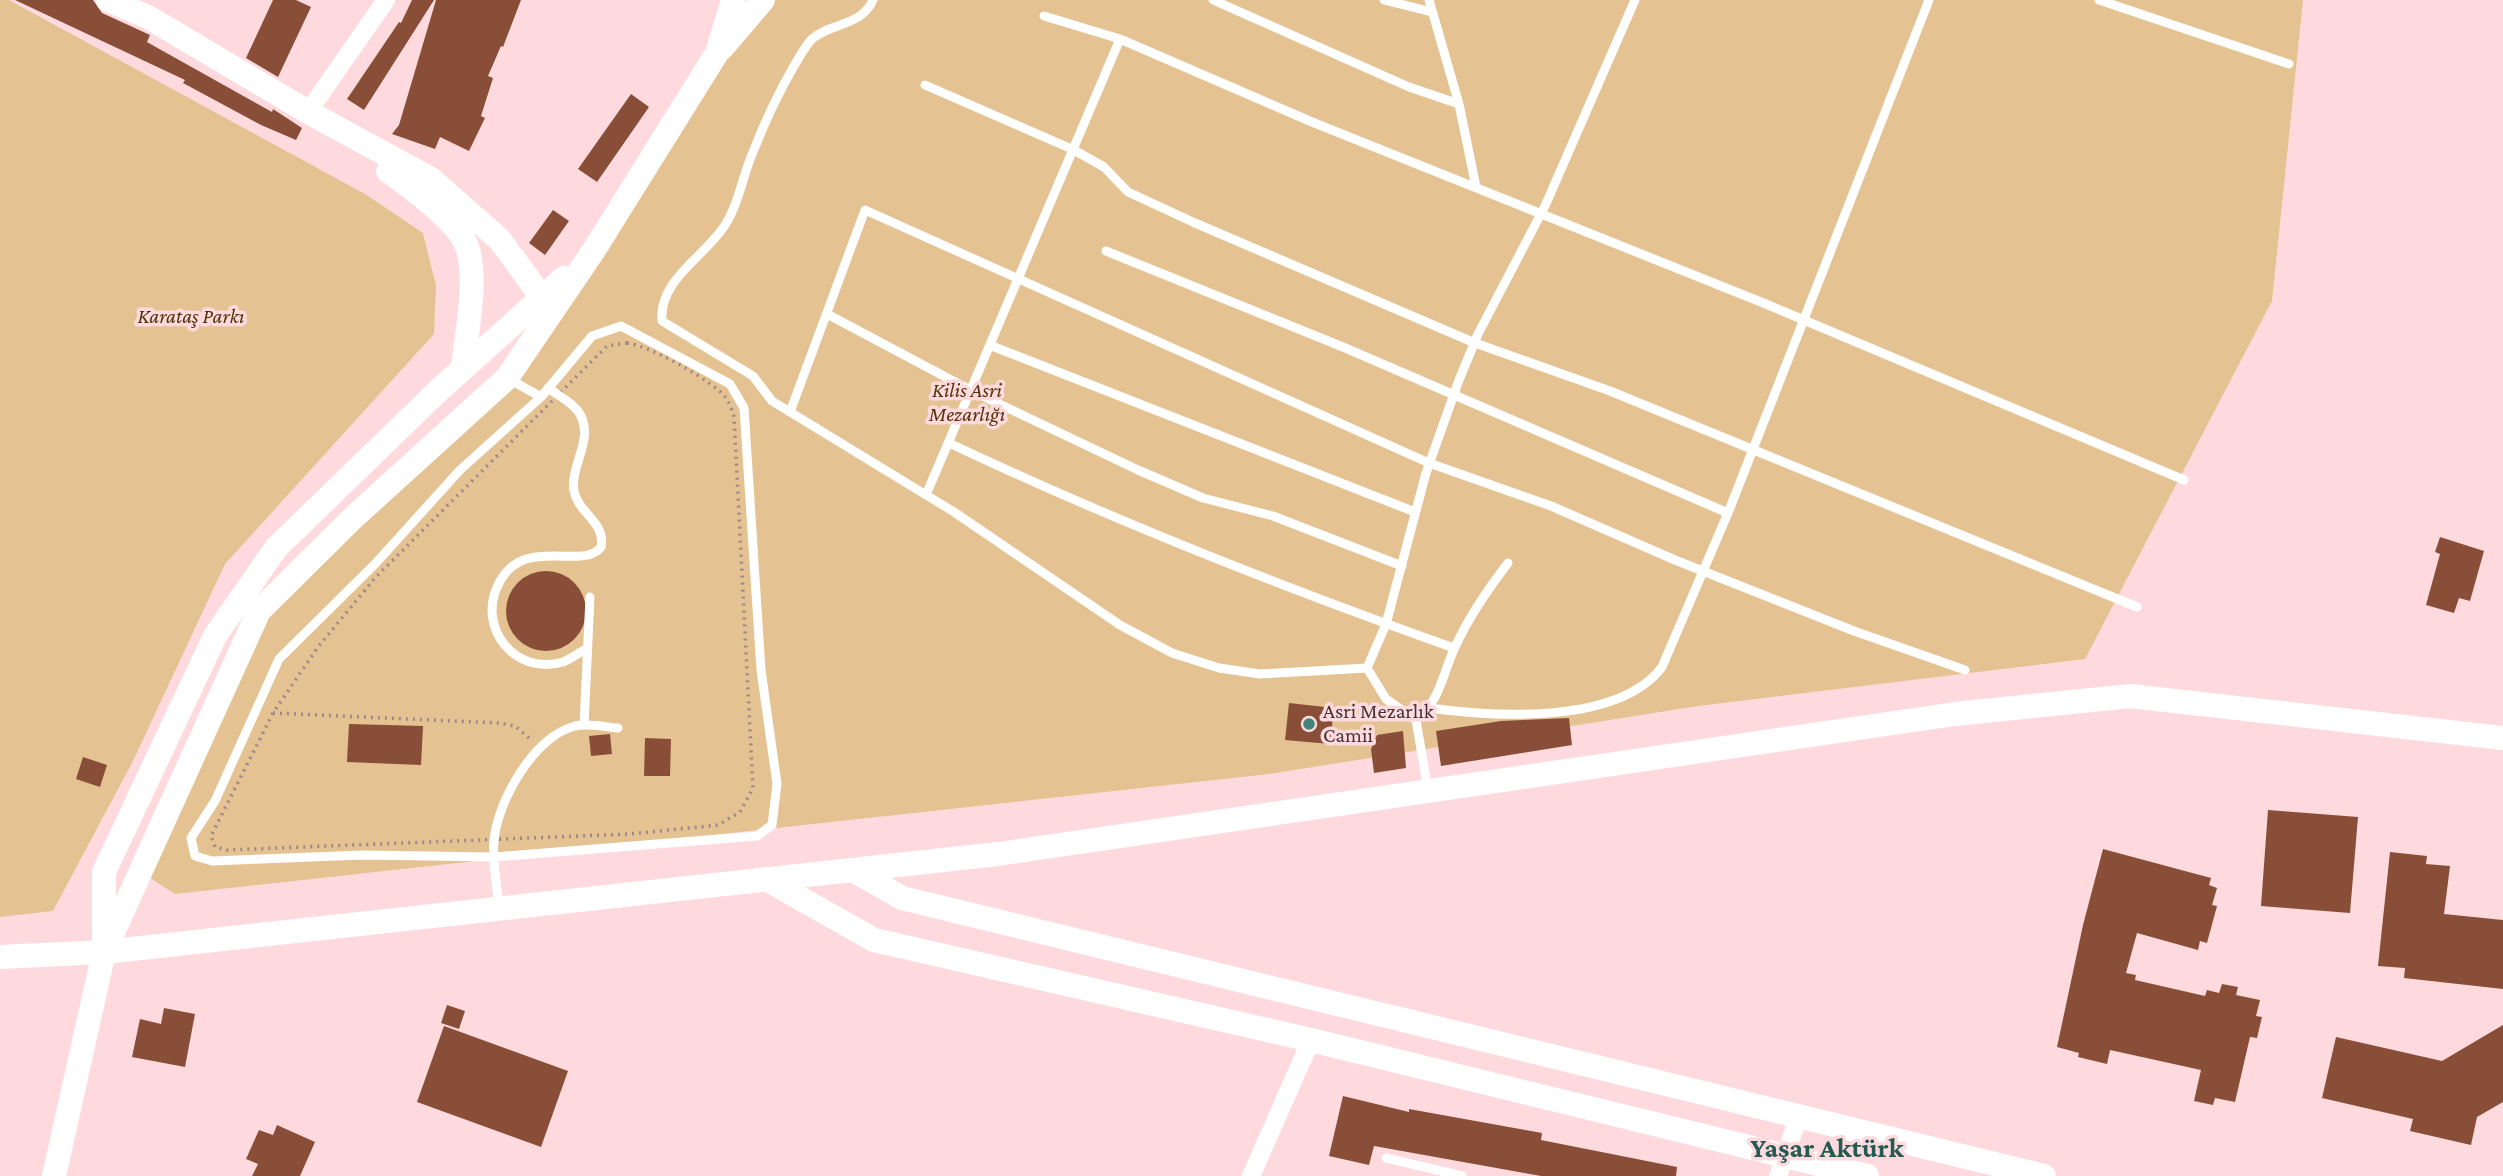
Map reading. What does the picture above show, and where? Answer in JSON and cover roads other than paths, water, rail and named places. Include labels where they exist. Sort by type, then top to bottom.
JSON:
[{"type":"street","points":[[108,0],[148,17],[308,112],[430,179],[500,240],[546,305]]},
{"type":"street","points":[[308,112],[386,0]]},
{"type":"street","points":[[717,53],[733,0]]},
{"type":"street","points":[[104,952],[104,872],[215,636],[276,548],[463,368],[546,305],[594,250],[717,53],[763,0]]},
{"type":"street","points":[[308,112],[430,202],[466,244],[471,281],[463,368]]},
{"type":"street","points":[[54,1176],[104,952],[259,611],[354,517],[507,378],[546,305]]},
{"type":"street","points":[[0,957],[104,952],[998,854],[1955,714],[2130,696],[2503,738]]},
{"type":"street","points":[[853,870],[902,898],[2044,1176]]},
{"type":"street","points":[[766,879],[874,940],[1311,1040],[1782,1166],[1867,1176]]},
{"type":"street","points":[[1251,1176],[1311,1040]]},
{"type":"street","points":[[1782,1166],[1799,1116]]},
{"type":"lane","points":[[873,0],[856,20],[812,39],[806,47],[775,102],[726,224],[668,289],[662,306],[662,321],[752,376],[772,401],[926,495],[1120,625],[1171,653],[1219,668],[1260,674],[1367,668]]},
{"type":"lane","points":[[1213,0],[1409,87],[1460,104]]},
{"type":"lane","points":[[1384,0],[1433,12]]},
{"type":"lane","points":[[1429,0],[1460,104],[1476,187]]},
{"type":"lane","points":[[1367,668],[1386,624],[1429,463],[1453,396],[1475,343],[1541,214],[1635,0]]},
{"type":"lane","points":[[1429,708],[1478,714],[1535,713],[1625,697],[1647,683],[1662,667],[1728,513],[1928,0]]},
{"type":"lane","points":[[2099,0],[2289,64]]},
{"type":"lane","points":[[1044,16],[1120,39],[2184,480]]},
{"type":"lane","points":[[926,495],[992,346],[1120,39]]},
{"type":"lane","points":[[925,85],[1074,150],[1104,167],[1128,192],[1475,343],[1610,391],[2137,607]]},
{"type":"lane","points":[[790,412],[865,210],[1429,463],[1551,506],[1854,631],[1965,670]]},
{"type":"lane","points":[[1106,251],[1343,347],[1728,513]]},
{"type":"lane","points":[[827,314],[972,391],[1203,498],[1273,516],[1402,566]]},
{"type":"lane","points":[[621,326],[730,384],[742,400],[749,466],[761,670],[777,784],[775,818],[767,830],[757,836],[730,835],[494,857],[362,855],[206,861],[195,856],[191,845],[194,833],[215,801],[279,659],[374,564],[460,470],[541,397],[592,336],[602,330],[621,326]]},
{"type":"lane","points":[[992,346],[1415,512]]},
{"type":"lane","points":[[507,378],[541,397]]},
{"type":"lane","points":[[548,388],[578,411],[584,424],[574,491],[579,503],[600,529],[601,547],[589,556],[545,555],[518,562],[498,584],[492,620],[497,636],[506,649],[529,661],[551,664],[564,662],[586,649]]},
{"type":"lane","points":[[949,443],[1133,527],[1454,648]]},
{"type":"lane","points":[[1416,720],[1429,708],[1470,617],[1508,563]]},
{"type":"lane","points":[[584,725],[590,597]]},
{"type":"lane","points":[[1367,668],[1386,699],[1416,720],[1428,791]]},
{"type":"lane","points":[[499,909],[494,857],[497,825],[509,792],[541,750],[564,730],[584,725],[618,728]]},
{"type":"lane","points":[[1386,1158],[1440,1173],[1462,1176]]},
{"type":"place","name":"Asri Mezarlık Camii","points":[[1309,724]]},
{"type":"district","name":"Yaşar Aktürk","points":[[1827,1148]]},
{"type":"park label","name":"Karataş Parkı","points":[[191,317]]},
{"type":"park label","name":"Kilis Asri Mezarlığı","points":[[967,403]]}]
